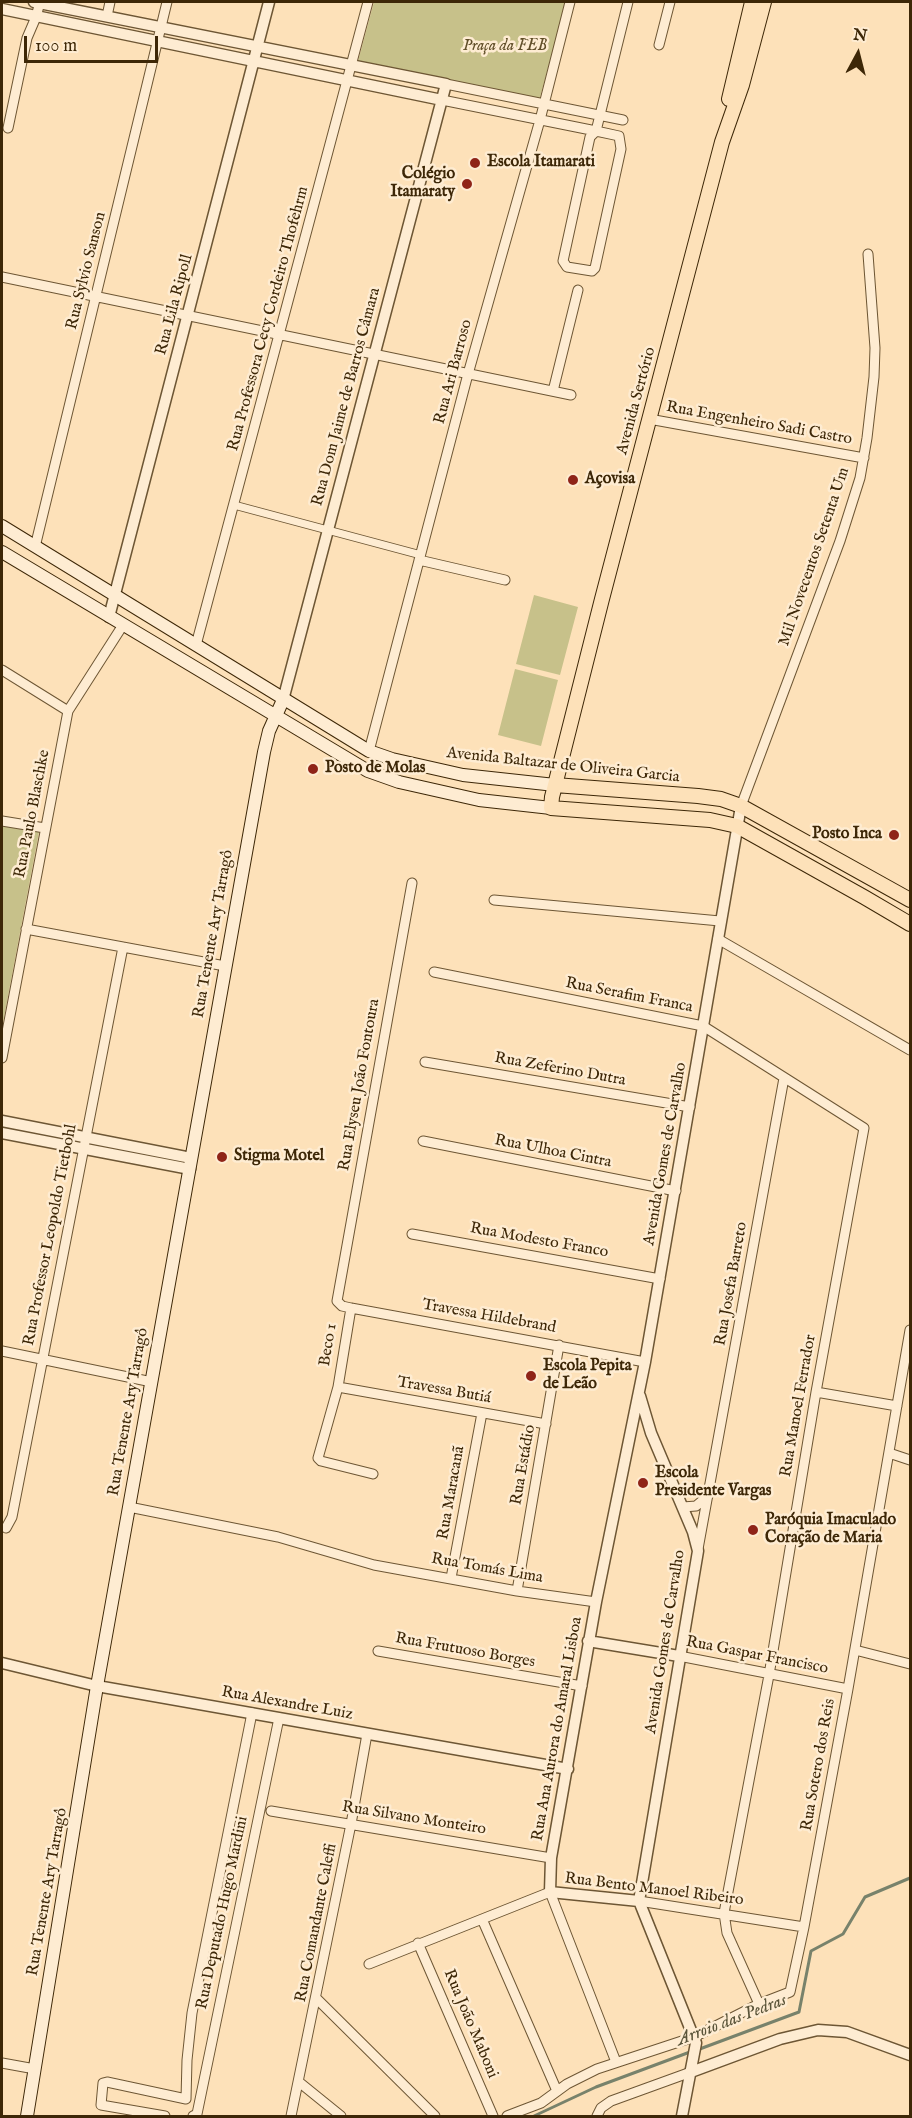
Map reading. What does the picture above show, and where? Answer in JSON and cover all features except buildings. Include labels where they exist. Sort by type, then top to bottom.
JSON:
[{"type":"main road","name":"Avenida Sertório","points":[[722,142],[726,112],[752,2]]},
{"type":"main road","name":"Avenida Sertório","points":[[550,808],[722,142],[742,86],[764,2]]},
{"type":"main road","name":"Avenida Baltazar de Oliveira Garcia","points":[[2,526],[369,751],[392,759],[463,775],[721,799],[741,806],[910,900]]},
{"type":"main road","points":[[2,552],[368,771],[399,782],[479,800],[550,808],[710,820],[737,826],[910,924]]},
{"type":"main road","name":"Rua Dom Jaime de Barros Câmara","points":[[275,716],[283,700]]},
{"type":"main road","name":"Rua Tenente Ary Tarragô","points":[[27,2116],[97,1686],[264,752],[275,716]]},
{"type":"street","points":[[8,128],[27,38],[36,16],[38,2],[623,120]]},
{"type":"street","points":[[107,16],[110,2]]},
{"type":"street","name":"Rua Sylvio Sanson","points":[[35,547],[167,2]]},
{"type":"street","name":"Rua Lila Ripoll","points":[[109,617],[269,2]]},
{"type":"street","name":"Rua Professora Cecy Cordeiro Thofehrm","points":[[196,645],[368,2]]},
{"type":"street","name":"Rua Ari Barroso","points":[[369,751],[468,374],[540,120],[570,2]]},
{"type":"street","points":[[2,9],[442,100],[596,131],[619,136],[621,144],[595,268],[588,272],[567,267],[563,261],[590,137],[596,131],[628,2]]},
{"type":"street","points":[[659,45],[670,2]]},
{"type":"street","name":"Rua Dom Jaime de Barros Câmara","points":[[283,700],[446,84]]},
{"type":"street","name":"Mil Novecentos Setenta Um","points":[[741,806],[840,542],[864,458],[874,377],[875,348],[868,254]]},
{"type":"street","points":[[2,277],[571,395]]},
{"type":"street","points":[[553,391],[578,290]]},
{"type":"street","name":"Rua Engenheiro Sadi Castro","points":[[649,419],[864,458]]},
{"type":"street","points":[[234,505],[505,580]]},
{"type":"street","name":"Rua Paulo Blaschke","points":[[2,1058],[68,711],[123,624]]},
{"type":"street","points":[[2,670],[68,711]]},
{"type":"street","points":[[737,826],[741,806]]},
{"type":"street","points":[[2,821],[45,828]]},
{"type":"street","name":"Avenida Gomes de Carvalho","points":[[639,1901],[698,1551],[693,1532],[651,1433],[639,1393],[676,1191],[737,826]]},
{"type":"street","name":"Rua Elyseu João Fontoura","points":[[351,1308],[338,1303],[337,1293],[412,883]]},
{"type":"street","points":[[494,900],[720,921]]},
{"type":"street","points":[[26,929],[225,966]]},
{"type":"street","points":[[718,939],[910,1050]]},
{"type":"street","name":"Rua Professor Leopoldo Tietbohl","points":[[6,1528],[12,1517],[123,947]]},
{"type":"street","name":"Rua Serafim Franca","points":[[434,972],[703,1026],[864,1128]]},
{"type":"street","name":"Rua Zeferino Dutra","points":[[425,1062],[690,1107]]},
{"type":"street","name":"Rua Josefa Barreto","points":[[698,1551],[784,1078]]},
{"type":"street","points":[[2,1121],[85,1143],[190,1164]]},
{"type":"street","name":"Rua Manoel Ferrador","points":[[759,2004],[727,1933],[724,1913],[769,1675],[816,1392],[864,1128]]},
{"type":"street","points":[[2,1133],[85,1143]]},
{"type":"street","name":"Rua Ulhoa Cintra","points":[[423,1141],[676,1191]]},
{"type":"street","name":"Rua Modesto Franco","points":[[412,1234],[660,1279]]},
{"type":"street","name":"Travessa Hildebrand","points":[[351,1308],[645,1362]]},
{"type":"street","name":"Beco 1","points":[[351,1308],[338,1387],[318,1455],[319,1460],[373,1474]]},
{"type":"street","name":"Rua Sotero dos Reis","points":[[759,2004],[790,1992],[848,1689],[910,1330]]},
{"type":"street","name":"Rua Estádio","points":[[517,1591],[559,1345]]},
{"type":"street","points":[[2,1351],[152,1382]]},
{"type":"street","name":"Travessa Butiá","points":[[338,1387],[546,1424]]},
{"type":"street","points":[[816,1392],[897,1406]]},
{"type":"street","name":"Rua Ana Aurora do Amaral Lisboa","points":[[616,2062],[549,1892],[551,1858],[588,1641],[639,1393]]},
{"type":"street","name":"Rua Maracanã","points":[[451,1578],[482,1413]]},
{"type":"street","points":[[889,1453],[910,1460]]},
{"type":"street","points":[[683,1507],[696,1506],[708,1496]]},
{"type":"street","name":"Rua Tomás Lima","points":[[129,1507],[278,1537],[374,1565],[517,1591],[596,1602]]},
{"type":"street","name":"Rua Gaspar Francisco","points":[[588,1641],[848,1689]]},
{"type":"street","points":[[855,1650],[910,1664]]},
{"type":"street","name":"Rua Frutuoso Borges","points":[[378,1651],[582,1686]]},
{"type":"street","name":"Rua Alexandre Luiz","points":[[2,1663],[97,1686],[568,1769]]},
{"type":"street","name":"Rua Deputado Hugo Mardini","points":[[165,2116],[101,2105],[103,2083],[186,2099],[192,2013],[252,1713]]},
{"type":"street","name":"Rua Deputado Hugo Mardini","points":[[195,2115],[279,1718]]},
{"type":"street","name":"Rua Comandante Caleffi","points":[[291,2116],[317,1999],[367,1734]]},
{"type":"street","name":"Rua Silvano Monteiro","points":[[271,1811],[551,1858]]},
{"type":"street","name":"Rua Bento Manoel Ribeiro","points":[[369,1964],[549,1892],[639,1901],[804,1927]]},
{"type":"street","points":[[639,1901],[695,2040],[682,2116]]},
{"type":"street","points":[[482,1919],[557,2091]]},
{"type":"street","name":"Rua João Maboni","points":[[418,1943],[494,2116]]},
{"type":"street","points":[[317,1999],[435,2116]]},
{"type":"street","points":[[507,2116],[541,2103],[577,2078],[616,2062],[695,2040],[759,2004]]},
{"type":"street","points":[[599,2112],[611,2101],[780,2039],[818,2030],[847,2032],[910,2055]]},
{"type":"street","points":[[2,2063],[35,2069]]},
{"type":"street","points":[[299,2082],[341,2116]]},
{"type":"green space","name":"Praça da FEB","points":[[374,2],[566,2],[539,101],[358,61]]},
{"type":"green space","points":[[534,595],[578,607],[560,675],[516,664]]},
{"type":"green space","points":[[515,669],[558,680],[541,746],[498,735]]},
{"type":"green space","points":[[2,826],[39,832],[2,1028]]},
{"type":"waterway","name":"Arroio das Pedras","points":[[697,2050],[799,2012],[811,1951],[843,1934],[865,1897],[910,1878]]},
{"type":"waterway","name":"Arroio das Pedras","points":[[534,2116],[596,2087],[690,2052]]},
{"type":"place","name":"Escola Itamarati","points":[[475,163]]},
{"type":"place","name":"Colégio Itamaraty","points":[[467,184]]},
{"type":"place","name":"Açovisa","points":[[573,480]]},
{"type":"place","name":"Posto de Molas","points":[[313,769]]},
{"type":"place","name":"Posto Inca","points":[[894,835]]},
{"type":"place","name":"Stigma Motel","points":[[222,1157]]},
{"type":"place","name":"Escola Pepita de Leão","points":[[531,1376]]},
{"type":"place","name":"Escola Presidente Vargas","points":[[643,1483]]},
{"type":"place","name":"Paróquia Imaculado Coração de Maria","points":[[753,1530]]}]
